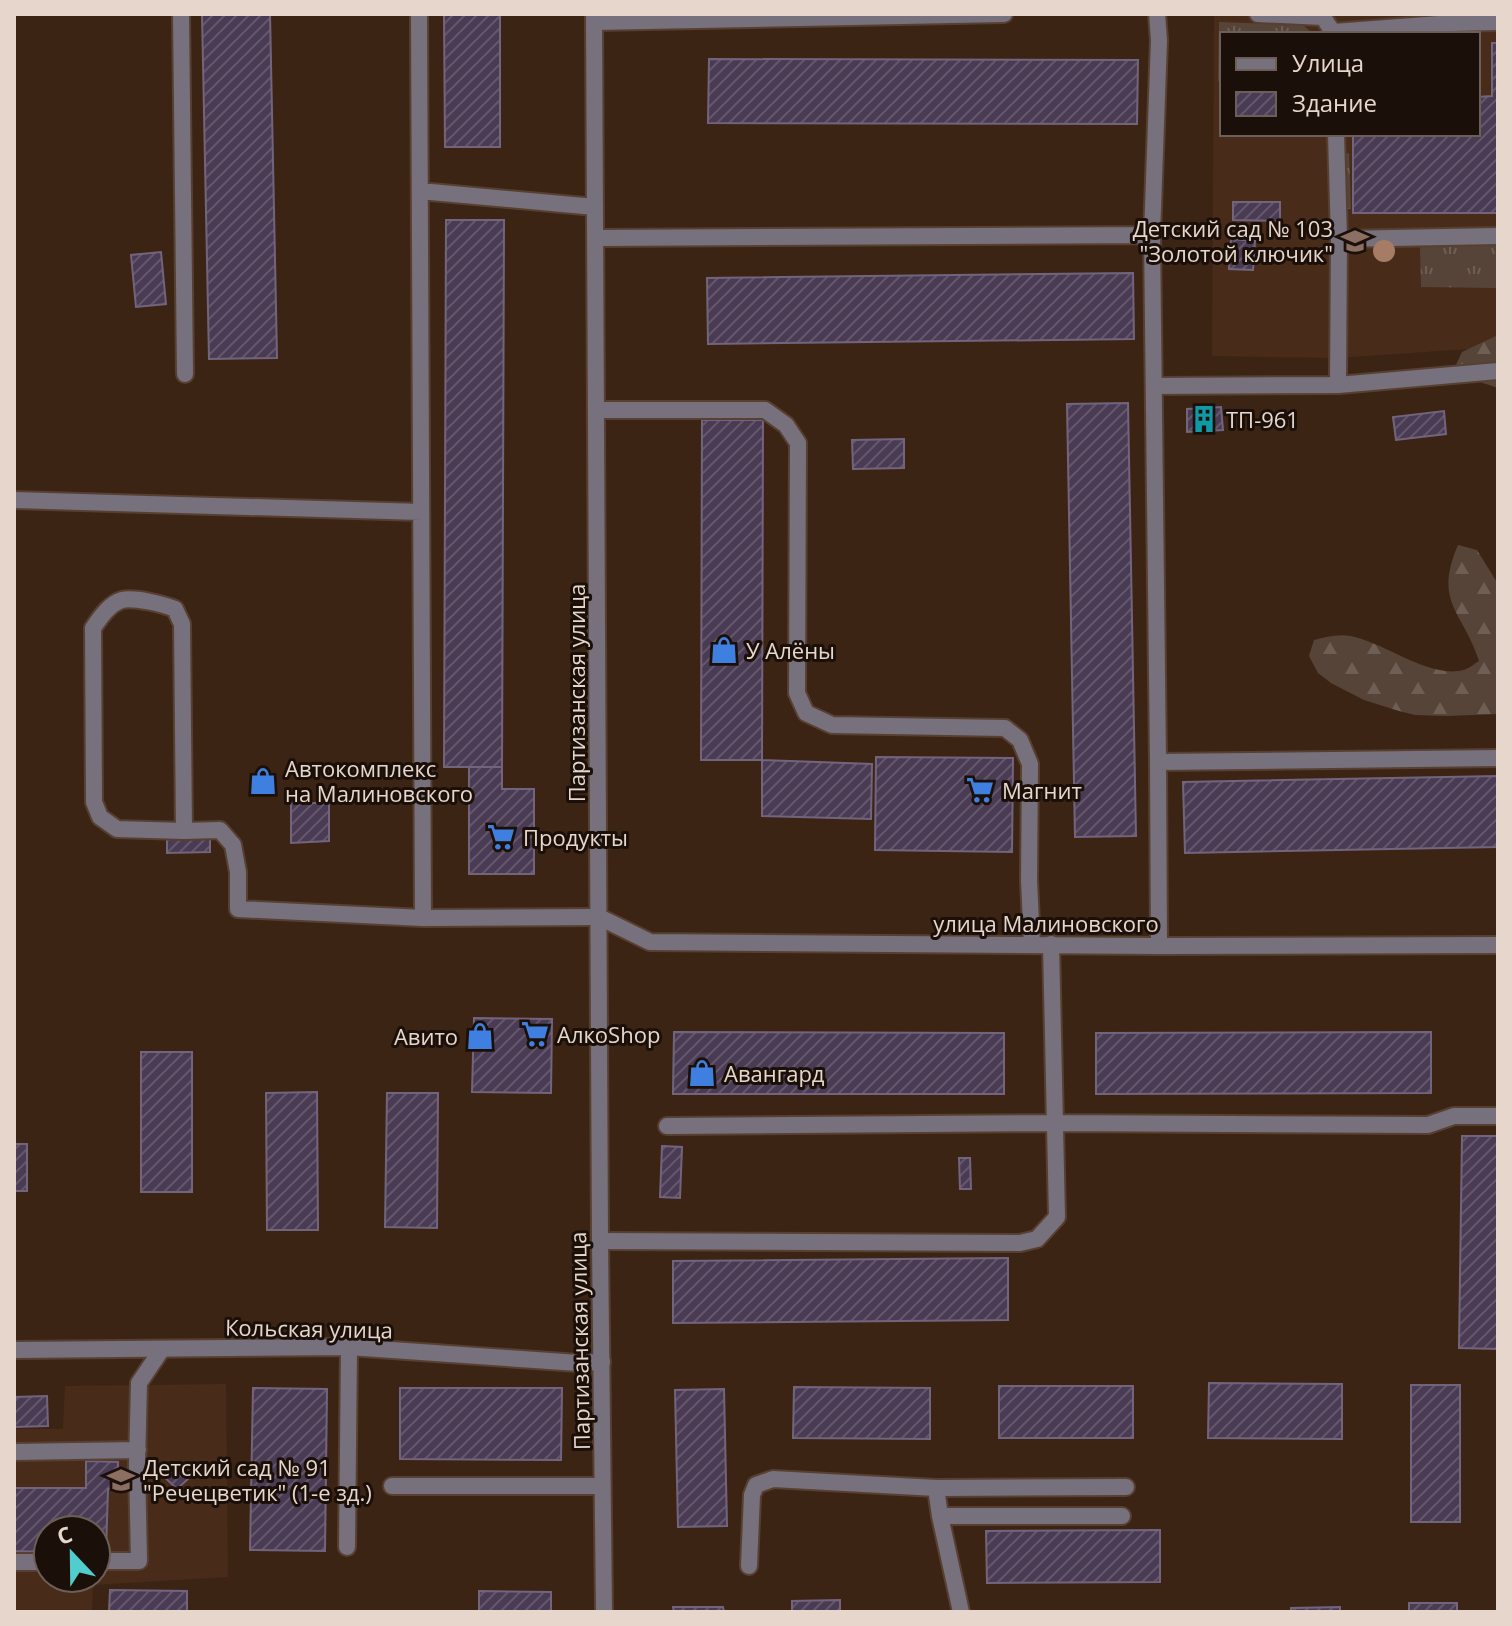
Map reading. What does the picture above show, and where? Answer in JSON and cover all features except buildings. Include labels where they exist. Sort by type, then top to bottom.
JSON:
[{"type":"street","points":[[181,14],[185,374]]},
{"type":"street","points":[[419,14],[423,918]]},
{"type":"street","points":[[594,18],[1004,14]]},
{"type":"street","points":[[1157,14],[1159,40],[1152,235],[1159,946]]},
{"type":"street","points":[[1258,14],[1323,17],[1333,32]]},
{"type":"street","name":"Партизанская улица","points":[[594,18],[604,1612]]},
{"type":"street","points":[[1364,32],[1452,29],[1498,22]]},
{"type":"street","points":[[1336,136],[1338,385]]},
{"type":"street","points":[[420,191],[595,207]]},
{"type":"street","points":[[596,238],[1152,235]]},
{"type":"street","points":[[1339,239],[1498,236]]},
{"type":"street","points":[[1154,386],[1338,385],[1498,371]]},
{"type":"street","points":[[596,410],[765,410],[786,425],[798,443],[797,693],[806,713],[832,725],[1005,728],[1020,740],[1030,764],[1032,945]]},
{"type":"street","points":[[14,500],[421,512]]},
{"type":"street","points":[[184,831],[182,624],[175,609],[160,602],[123,600],[107,610],[93,628],[94,802],[100,817],[117,829],[184,831],[220,830],[233,845],[238,872],[238,909],[423,918],[599,917]]},
{"type":"street","points":[[1158,762],[1498,758]]},
{"type":"street","name":"улица Малиновского","points":[[599,917],[650,942],[1498,945]]},
{"type":"street","points":[[600,1241],[1020,1243],[1037,1239],[1057,1217],[1051,944]]},
{"type":"street","points":[[667,1126],[1055,1123],[1428,1125],[1454,1116],[1498,1116]]},
{"type":"street","points":[[347,1547],[349,1347]]},
{"type":"street","name":"Кольская улица","points":[[14,1350],[349,1347],[578,1363],[602,1362]]},
{"type":"street","points":[[112,1561],[139,1561],[139,1383],[162,1349]]},
{"type":"street","points":[[14,1452],[138,1450]]},
{"type":"street","points":[[749,1566],[752,1495],[756,1485],[773,1479],[936,1488],[1126,1487]]},
{"type":"street","points":[[392,1486],[602,1486]]},
{"type":"street","points":[[936,1488],[961,1612]]},
{"type":"street","points":[[940,1516],[1122,1516]]},
{"type":"shaded area","name":"Детский сад № 103 \"Золотой ключик\"","points":[[1214,14],[1498,14],[1498,347],[1337,358],[1212,356]]},
{"type":"shaded area","name":"Детский сад № 91 \"Речецветик\" (1-е зд.)","points":[[226,1384],[228,1577],[112,1584],[112,1514],[32,1514],[32,1594],[93,1594],[92,1612],[14,1612],[14,1429],[63,1429],[65,1386]]},
{"type":"green space","points":[[1219,22],[1303,25],[1311,32],[1220,32],[1218,81]]},
{"type":"green space","points":[[1349,153],[1351,209],[1344,209],[1341,154]]},
{"type":"green space","points":[[1420,245],[1498,245],[1498,288],[1421,287]]},
{"type":"green space","points":[[1498,335],[1498,388],[1466,377],[1455,367],[1462,352]]},
{"type":"green space","points":[[1458,545],[1477,550],[1498,584],[1498,714],[1415,715],[1364,700],[1318,673],[1309,656],[1314,640],[1336,636],[1363,640],[1436,669],[1463,670],[1479,661],[1449,594],[1448,581]]},
{"type":"place","name":"Детский сад № 103 \"Золотой ключик\"","points":[[1355,241]]},
{"type":"place","name":"ТП-961","points":[[1204,419]]},
{"type":"place","name":"У Алёны","points":[[724,650]]},
{"type":"place","name":"Автокомплекс на Малиновского","points":[[263,781]]},
{"type":"place","name":"Магнит","points":[[980,790]]},
{"type":"place","name":"Продукты","points":[[501,837]]},
{"type":"place","name":"АлкоShop","points":[[535,1034]]},
{"type":"place","name":"Авито","points":[[480,1036]]},
{"type":"place","name":"Авангард","points":[[702,1073]]},
{"type":"place","name":"Детский сад № 91 \"Речецветик\" (1-е зд.)","points":[[121,1480]]}]
